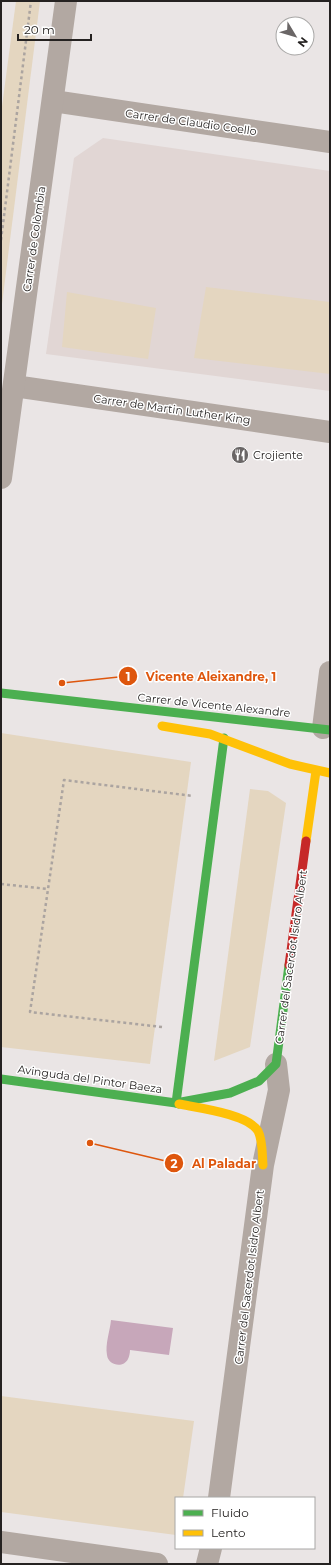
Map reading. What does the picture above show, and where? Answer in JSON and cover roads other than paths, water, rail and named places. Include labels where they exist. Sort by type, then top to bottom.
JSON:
[{"type":"street","name":"Carrer de Colòmbia","points":[[1,478],[66,1]]},
{"type":"street","name":"Carrer de Claudio Coello","points":[[53,101],[330,142]]},
{"type":"street","name":"Carrer de Martin Luther King","points":[[14,386],[330,432]]},
{"type":"street","points":[[326,729],[330,672]]},
{"type":"street","name":"Carrer de Vicente Alexandre","points":[[1,693],[96,705],[326,729]]},
{"type":"street","name":"Carrer de Vicente Alexandre","points":[[96,705],[108,713]]},
{"type":"street","points":[[152,725],[191,730],[224,738],[316,772],[330,773]]},
{"type":"street","points":[[176,1103],[224,738]]},
{"type":"street","name":"Carrer del Sacerdot Isidro Albert","points":[[219,1497],[263,1165],[279,1090],[276,1064],[316,772]]},
{"type":"street","name":"Avinguda del Pintor Baeza","points":[[176,1103],[230,1093],[259,1082],[276,1064]]},
{"type":"street","name":"Avinguda del Pintor Baeza","points":[[1,1079],[176,1103],[241,1119],[254,1126],[261,1140],[263,1165]]},
{"type":"street","points":[[1,1542],[157,1564]]},
{"type":"street","points":[[207,1564],[211,1549]]},
{"type":"place","name":"Crojiente","points":[[240,455]]},
{"type":"place","name":"Vicente Aleixandre, 1","points":[[62,683]]},
{"type":"place","name":"Al Paladar","points":[[90,1143]]}]
